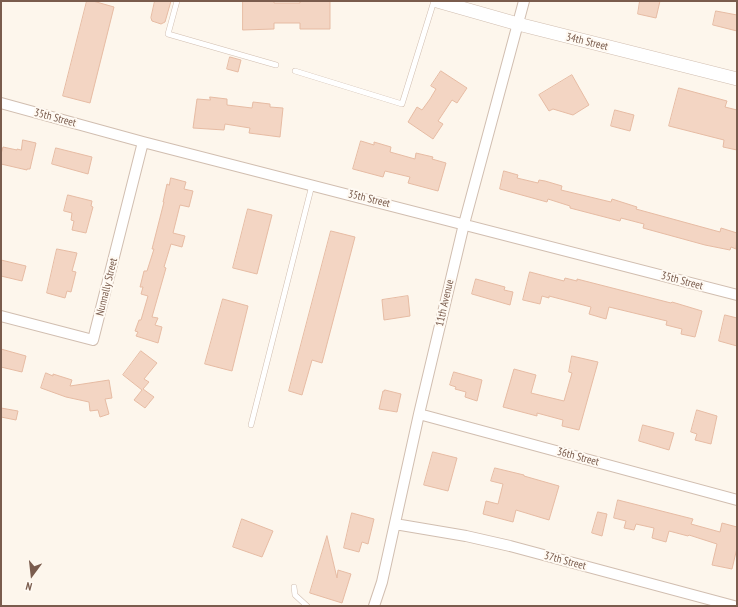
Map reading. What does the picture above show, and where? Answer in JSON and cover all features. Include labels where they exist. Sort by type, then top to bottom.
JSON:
[{"type":"street","name":"34th Street","points":[[436,1],[518,24],[737,79]]},
{"type":"street","name":"11th Avenue","points":[[374,606],[382,582],[419,414],[464,224],[524,1]]},
{"type":"street","name":"35th Street","points":[[1,103],[143,142],[737,295]]},
{"type":"street","name":"Nunnally Street","points":[[1,316],[93,340],[143,142]]},
{"type":"street","name":"36th Street","points":[[419,414],[737,500]]},
{"type":"street","name":"37th Street","points":[[395,524],[510,546],[734,606]]},
{"type":"lane","points":[[177,1],[168,34],[276,65]]},
{"type":"lane","points":[[295,71],[402,104],[436,1]]},
{"type":"lane","points":[[251,425],[312,185]]},
{"type":"lane","points":[[294,587],[295,595],[307,606]]},
{"type":"building","points":[[87,1],[93,1],[114,7],[90,103],[63,96]]},
{"type":"building","points":[[155,1],[171,1],[165,22],[161,24],[152,21],[151,18]]},
{"type":"building","points":[[243,1],[300,3],[300,1],[330,1],[330,29],[300,29],[300,23],[274,23],[274,29],[243,30]]},
{"type":"building","points":[[640,1],[660,1],[656,18],[638,14]]},
{"type":"building","points":[[716,11],[737,15],[737,31],[713,25]]},
{"type":"building","points":[[230,57],[241,60],[238,72],[227,69]]},
{"type":"building","points":[[441,71],[467,88],[457,103],[452,100],[438,121],[443,124],[433,139],[408,122],[417,107],[422,110],[430,99],[436,89],[431,86]]},
{"type":"building","points":[[572,75],[589,105],[573,115],[553,109],[549,111],[539,95]]},
{"type":"building","points":[[679,88],[727,101],[725,107],[737,110],[737,150],[723,147],[724,140],[669,126]]},
{"type":"building","points":[[210,97],[227,99],[227,105],[252,108],[253,102],[270,104],[270,107],[283,108],[280,137],[249,133],[250,128],[225,124],[224,130],[193,128],[197,99],[210,100]]},
{"type":"building","points":[[615,110],[634,115],[630,131],[611,126]]},
{"type":"building","points":[[23,140],[36,143],[30,169],[27,170],[1,164],[3,147],[21,150]]},
{"type":"building","points":[[361,141],[374,145],[374,142],[391,147],[390,152],[415,159],[416,153],[433,157],[432,159],[446,163],[438,191],[408,183],[410,177],[385,171],[383,177],[353,169]]},
{"type":"building","points":[[56,148],[92,157],[88,174],[52,164]]},
{"type":"building","points":[[504,171],[518,175],[517,178],[538,183],[539,180],[545,181],[562,186],[561,190],[611,202],[612,199],[637,207],[636,209],[720,232],[721,228],[737,233],[736,249],[731,247],[730,250],[705,245],[643,228],[644,224],[621,218],[620,221],[570,208],[570,206],[548,199],[547,202],[500,189]]},
{"type":"building","points":[[171,178],[186,182],[184,189],[193,191],[189,207],[180,205],[173,233],[185,236],[182,247],[171,244],[164,267],[166,268],[152,317],[158,318],[155,325],[162,327],[158,343],[136,336],[138,332],[135,331],[139,320],[141,320],[148,296],[141,294],[143,287],[140,287],[144,271],[147,271],[154,249],[152,249],[167,184],[169,185]]},
{"type":"building","points":[[68,195],[92,201],[91,206],[93,207],[86,233],[72,230],[74,221],[71,220],[72,213],[64,211]]},
{"type":"building","points":[[248,209],[272,215],[257,274],[233,268]]},
{"type":"building","points":[[331,231],[355,237],[322,363],[312,360],[302,395],[289,391]]},
{"type":"building","points":[[57,249],[77,253],[72,271],[76,272],[71,292],[67,291],[65,298],[47,293]]},
{"type":"building","points":[[1,260],[26,266],[22,281],[1,276]]},
{"type":"building","points":[[530,272],[564,281],[565,278],[577,281],[577,279],[671,303],[672,302],[702,311],[695,337],[681,334],[682,329],[666,325],[667,321],[609,307],[606,319],[589,314],[591,307],[549,296],[549,298],[542,296],[540,304],[523,300]]},
{"type":"building","points":[[476,279],[505,287],[504,290],[513,292],[510,305],[472,294]]},
{"type":"building","points":[[408,296],[410,316],[384,320],[382,300]]},
{"type":"building","points":[[223,299],[248,306],[232,371],[205,364]]},
{"type":"building","points":[[725,315],[737,318],[737,346],[719,341]]},
{"type":"building","points":[[1,349],[26,356],[22,372],[1,367]]},
{"type":"building","points":[[141,351],[157,363],[144,379],[149,382],[143,389],[154,397],[145,408],[134,400],[142,390],[123,375]]},
{"type":"building","points":[[572,356],[598,362],[579,430],[562,426],[563,420],[537,413],[537,416],[503,407],[514,369],[536,375],[531,393],[564,401],[572,373],[569,372]]},
{"type":"building","points":[[454,372],[482,380],[477,401],[465,397],[466,392],[455,389],[456,387],[450,385]]},
{"type":"building","points":[[46,373],[72,380],[70,386],[109,380],[112,398],[105,399],[109,414],[100,417],[98,410],[90,411],[89,402],[66,397],[41,388]]},
{"type":"building","points":[[385,390],[401,394],[397,412],[379,409],[383,391]]},
{"type":"building","points":[[1,408],[18,411],[16,420],[1,417]]},
{"type":"building","points":[[697,410],[717,416],[711,444],[695,440],[697,434],[691,432]]},
{"type":"building","points":[[643,425],[674,433],[669,450],[639,441]]},
{"type":"building","points":[[433,452],[457,458],[448,491],[424,485]]},
{"type":"building","points":[[495,468],[559,486],[549,520],[516,510],[513,522],[483,514],[486,501],[498,504],[503,484],[491,481]]},
{"type":"building","points":[[618,500],[693,519],[691,524],[720,532],[722,523],[737,527],[737,548],[732,569],[712,565],[717,544],[689,535],[669,531],[666,542],[652,538],[654,528],[636,524],[634,530],[624,528],[626,521],[614,518]]},
{"type":"building","points":[[598,512],[607,514],[602,536],[592,533]]},
{"type":"building","points":[[352,513],[374,519],[368,544],[362,542],[359,552],[344,548]]},
{"type":"building","points":[[242,519],[273,531],[262,557],[233,547]]},
{"type":"building","points":[[327,536],[337,578],[338,570],[351,574],[342,603],[310,593]]}]
